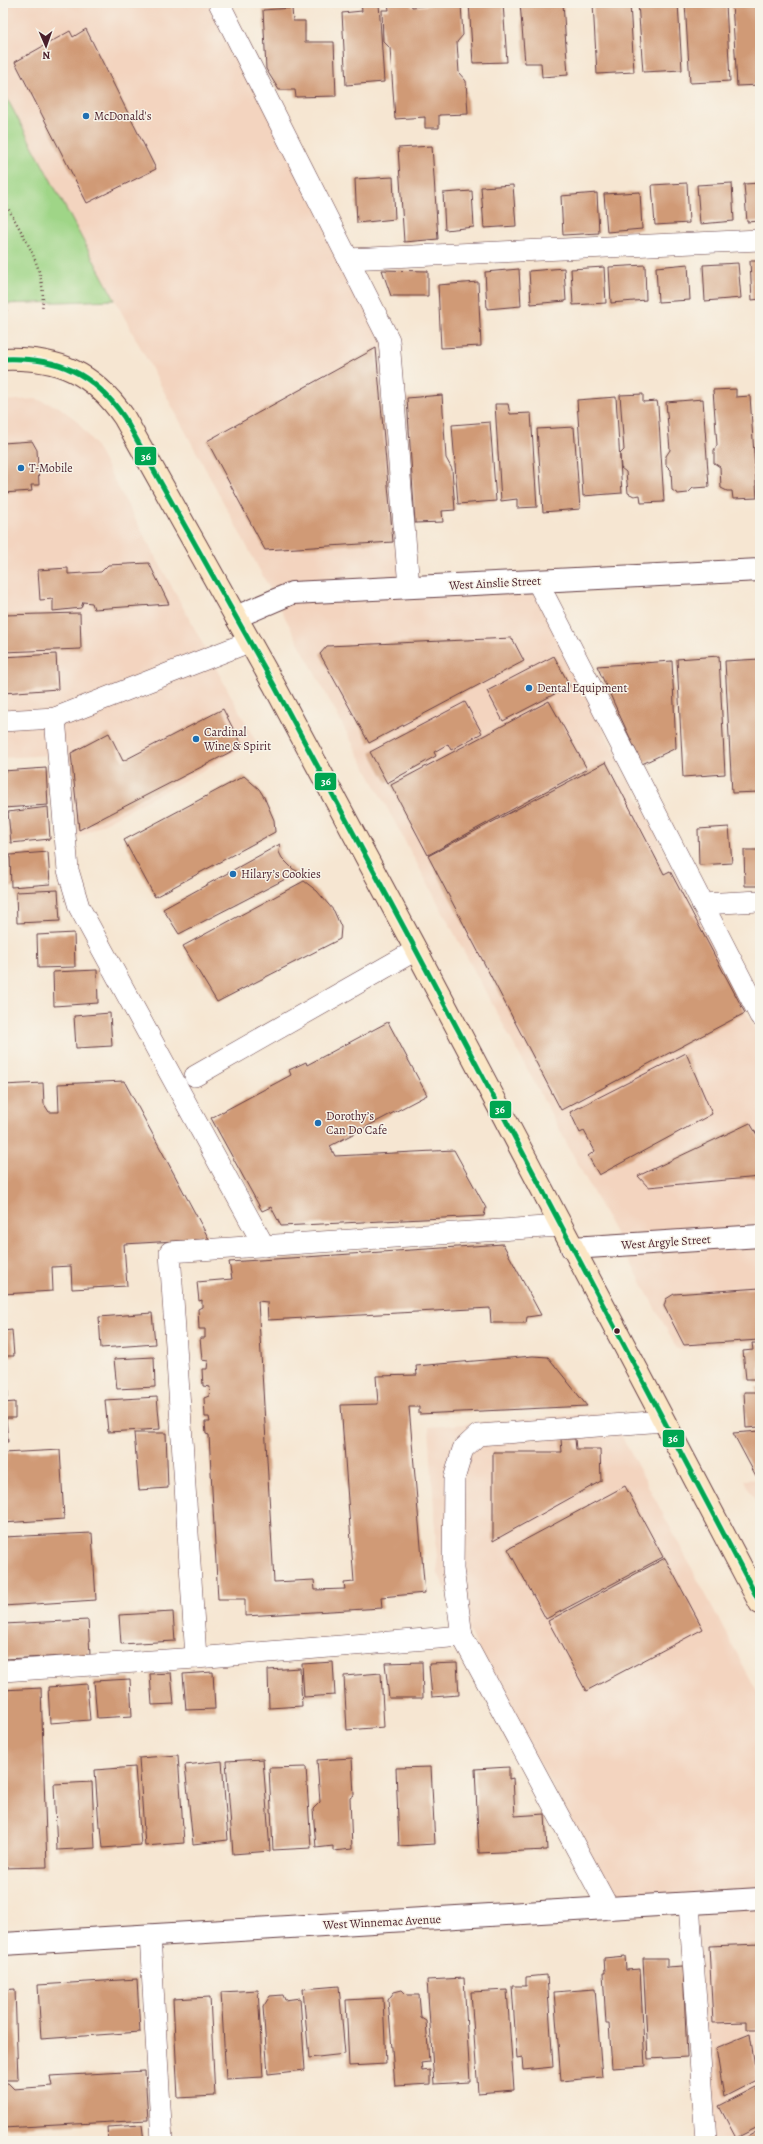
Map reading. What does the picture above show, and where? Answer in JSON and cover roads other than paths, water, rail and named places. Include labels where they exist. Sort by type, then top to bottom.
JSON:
[{"type":"main road","points":[[4,359],[32,359],[59,365],[85,378],[108,395],[124,417],[236,618],[416,950],[560,1226],[760,1603]]},
{"type":"street","name":"West Ainslie Street","points":[[236,618],[292,593],[760,570]]},
{"type":"street","name":"West Argyle Street","points":[[572,1248],[760,1236]]},
{"type":"street","name":"West Winnemac Avenue","points":[[3,1944],[760,1900]]},
{"type":"lane","points":[[219,3],[388,340],[409,587]]},
{"type":"lane","points":[[348,259],[760,240]]},
{"type":"lane","points":[[537,581],[760,1016]]},
{"type":"lane","points":[[3,721],[55,718],[249,642]]},
{"type":"lane","points":[[55,718],[67,864],[79,907],[264,1246]]},
{"type":"lane","points":[[702,904],[760,901]]},
{"type":"lane","points":[[195,1076],[416,950]]},
{"type":"lane","points":[[196,1658],[170,1252],[560,1226]]},
{"type":"lane","points":[[609,1909],[462,1636],[453,1569],[454,1478],[463,1449],[478,1435],[664,1421]]},
{"type":"lane","points":[[3,1671],[196,1658],[462,1636]]},
{"type":"lane","points":[[689,1904],[706,2141]]},
{"type":"lane","points":[[150,1935],[162,2141]]},
{"type":"place","name":"McDonald's","points":[[86,116]]},
{"type":"place","name":"T-Mobile","points":[[21,468]]},
{"type":"place","name":"Dental Equipment","points":[[529,688]]},
{"type":"place","name":"Cardinal Wine & Spirit","points":[[196,739]]},
{"type":"place","name":"Hilary’s Cookies","points":[[233,874]]},
{"type":"place","name":"Dorothy’s Can Do Cafe","points":[[318,1123]]}]
